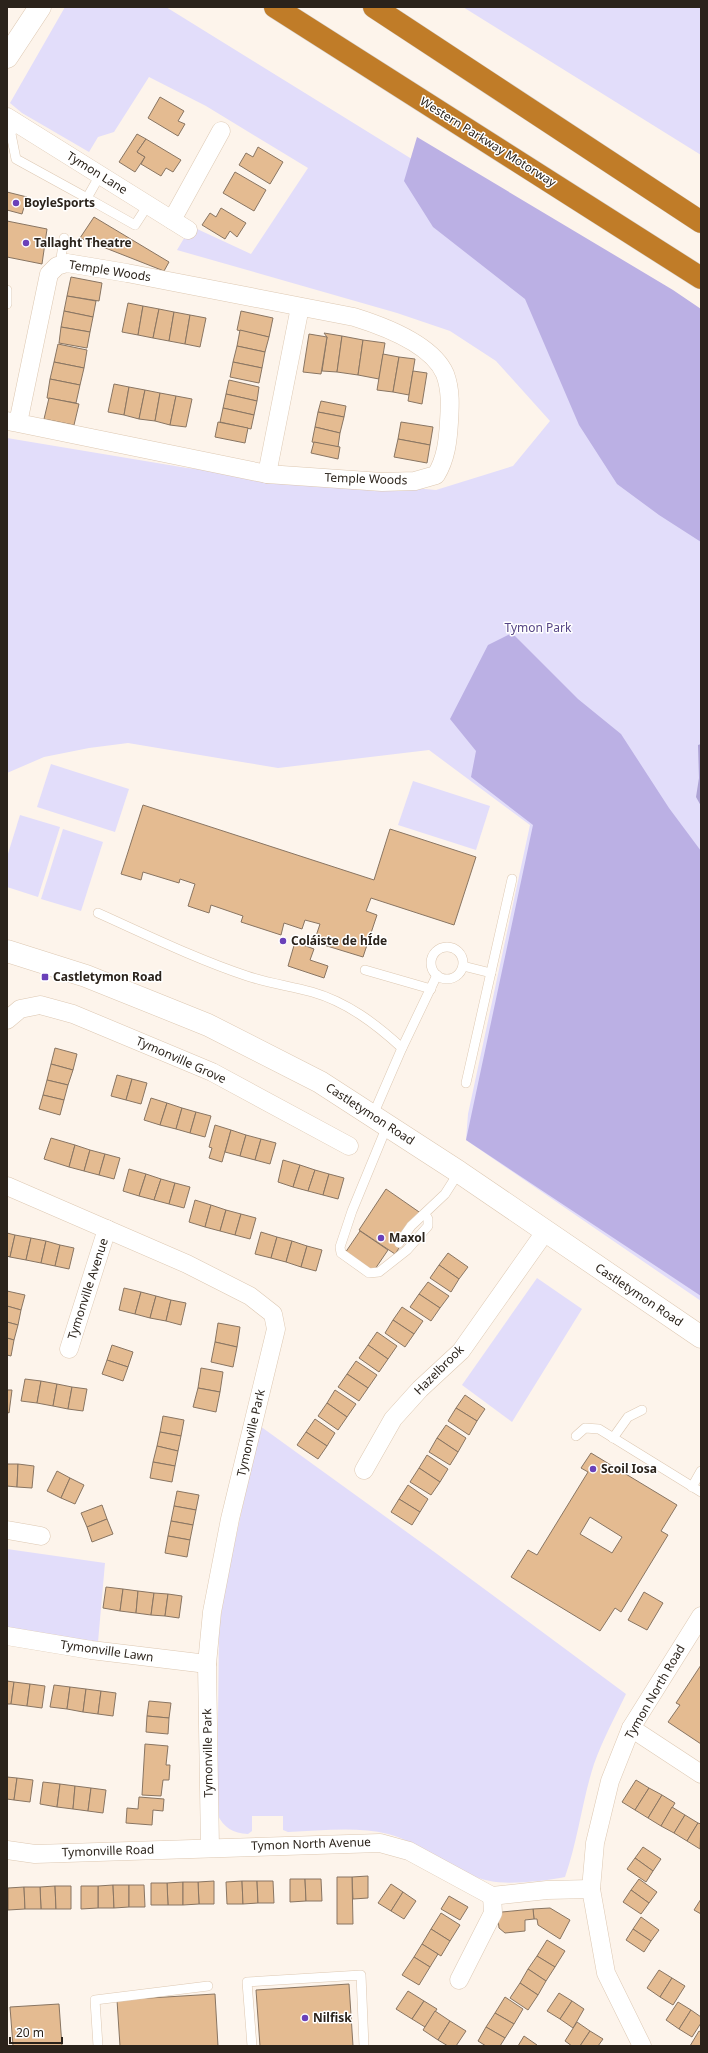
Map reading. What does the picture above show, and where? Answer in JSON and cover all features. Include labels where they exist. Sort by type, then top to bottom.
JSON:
[{"type":"highway","name":"Western Parkway Motorway","points":[[275,7],[701,278]]},
{"type":"highway","points":[[374,7],[701,222]]},
{"type":"street","points":[[7,57],[40,7]]},
{"type":"street","name":"Tymon Lane","points":[[11,120],[188,230]]},
{"type":"street","points":[[172,220],[221,131]]},
{"type":"street","name":"Temple Woods","points":[[67,263],[127,272],[300,307],[354,317],[376,324],[401,336],[433,357],[444,373],[449,387],[450,405],[448,437],[440,469],[436,475],[425,479],[382,482],[268,474],[12,422],[49,274],[60,265],[67,263]]},
{"type":"street","points":[[268,474],[300,307]]},
{"type":"street","name":"Castletymon Road","points":[[7,951],[86,976],[208,1025],[320,1082],[459,1172],[701,1337]]},
{"type":"street","name":"Tymonville Grove","points":[[7,1020],[20,1009],[40,1005],[73,1014],[212,1072],[349,1146]]},
{"type":"street","name":"Tymonville Park","points":[[7,1186],[187,1264],[250,1296],[273,1314],[276,1329],[230,1519],[212,1612],[207,1664],[210,1848]]},
{"type":"street","name":"Tymonville Avenue","points":[[68,1349],[107,1229]]},
{"type":"street","name":"Hazelbrook","points":[[364,1470],[393,1419],[420,1389],[461,1351],[545,1232]]},
{"type":"street","points":[[7,1530],[41,1536]]},
{"type":"street","name":"Tymon North Road","points":[[642,2046],[606,1973],[591,1889],[595,1844],[610,1781],[631,1728],[701,1616]]},
{"type":"street","name":"Tymonville Lawn","points":[[7,1636],[91,1650],[207,1664]]},
{"type":"street","points":[[631,1728],[701,1774]]},
{"type":"street","name":"Tymon North Avenue","points":[[210,1848],[380,1843],[409,1851],[492,1896]]},
{"type":"street","name":"Tymonville Road","points":[[7,1850],[35,1854],[210,1848]]},
{"type":"street","points":[[459,1980],[493,1913],[492,1896],[547,1890],[591,1889]]},
{"type":"lane","points":[[11,120],[11,134],[16,159],[136,225],[148,204]]},
{"type":"lane","points":[[87,198],[100,175]]},
{"type":"lane","points":[[60,265],[64,238]]},
{"type":"lane","points":[[7,290],[7,304]]},
{"type":"lane","points":[[466,1083],[512,879]]},
{"type":"lane","points":[[98,912],[246,976],[331,999],[355,1011],[380,1028],[402,1048]]},
{"type":"lane","points":[[445,947],[456,950],[461,954],[463,966],[456,976],[443,978],[437,975],[433,970],[432,958],[435,953],[445,947]]},
{"type":"lane","points":[[463,966],[492,973]]},
{"type":"lane","points":[[365,970],[431,989]]},
{"type":"lane","points":[[425,1214],[428,1219],[428,1226],[407,1250],[379,1272],[369,1273],[341,1253],[340,1247],[402,1048],[437,975]]},
{"type":"lane","points":[[399,1243],[411,1226],[445,1194],[459,1172]]},
{"type":"lane","points":[[613,1438],[628,1417],[642,1410]]},
{"type":"lane","points":[[576,1436],[585,1428],[599,1429],[701,1492]]},
{"type":"lane","points":[[692,1487],[701,1471]]},
{"type":"lane","points":[[252,2046],[247,1982],[361,1975],[364,2046]]},
{"type":"lane","points":[[98,2046],[95,2000],[208,1986]]},
{"type":"green space","name":"Tymon Park","points":[[65,7],[166,7],[701,338],[701,1301],[466,1140],[468,1114],[530,825],[429,750],[278,768],[128,743],[89,748],[44,757],[7,773],[7,438],[187,468],[436,490],[513,466],[550,421],[496,361],[450,331],[397,313],[177,250],[186,235],[195,228],[251,254],[308,168],[206,106],[149,77],[114,132],[98,137],[89,152],[22,113],[10,103]]},
{"type":"green space","points":[[463,7],[701,7],[701,155],[479,17]]},
{"type":"green space","points":[[51,764],[129,789],[115,832],[37,807]]},
{"type":"green space","points":[[413,781],[490,806],[476,850],[398,825]]},
{"type":"green space","points":[[20,815],[60,827],[38,897],[7,887],[7,857]]},
{"type":"green space","points":[[63,829],[103,842],[81,911],[41,899]]},
{"type":"green space","points":[[537,1278],[582,1309],[512,1422],[462,1385]]},
{"type":"green space","points":[[260,1426],[433,1551],[626,1694],[605,1737],[594,1764],[565,1877],[527,1882],[506,1883],[490,1881],[464,1872],[415,1845],[388,1834],[363,1830],[288,1832],[283,1830],[283,1816],[252,1816],[252,1831],[248,1834],[233,1831],[220,1819],[217,1814],[219,1628],[226,1583]]},
{"type":"green space","points":[[7,1549],[105,1563],[98,1642],[7,1628]]},
{"type":"shaded area","points":[[417,137],[673,290],[701,309],[701,542],[659,515],[617,484],[579,425],[525,299],[433,227],[404,181]]},
{"type":"shaded area","points":[[512,633],[578,699],[621,734],[669,808],[701,851],[701,1296],[466,1140],[533,825],[471,777],[476,751],[450,719],[488,645]]},
{"type":"shaded area","points":[[701,744],[701,806],[696,797],[699,778],[698,745]]},
{"type":"building","points":[[160,97],[184,111],[178,121],[185,124],[178,136],[148,118]]},
{"type":"building","points":[[137,134],[146,139],[137,152],[145,157],[135,172],[119,162]]},
{"type":"building","points":[[146,139],[181,160],[173,172],[166,168],[161,176],[141,164],[145,157],[137,152]]},
{"type":"building","points":[[258,147],[283,162],[270,184],[239,165],[246,153],[253,157]]},
{"type":"building","points":[[235,172],[266,190],[254,211],[223,193]]},
{"type":"building","name":"BoyleSports","points":[[7,192],[27,197],[22,214],[7,210]]},
{"type":"building","points":[[221,208],[246,223],[237,237],[230,231],[225,239],[202,225],[210,213],[216,217]]},
{"type":"building","points":[[94,217],[169,262],[164,271],[80,238]]},
{"type":"building","name":"Tallaght Theatre","points":[[7,221],[47,229],[42,264],[7,257]]},
{"type":"building","points":[[71,277],[102,283],[99,301],[67,296]]},
{"type":"building","points":[[67,296],[96,301],[93,317],[64,311]]},
{"type":"building","points":[[128,303],[143,306],[138,335],[122,332]]},
{"type":"building","points":[[143,306],[159,309],[153,338],[138,335]]},
{"type":"building","points":[[159,309],[174,312],[169,341],[153,338]]},
{"type":"building","points":[[64,311],[93,317],[90,332],[61,327]]},
{"type":"building","points":[[241,311],[273,318],[269,337],[237,330]]},
{"type":"building","points":[[174,312],[190,315],[185,344],[169,341]]},
{"type":"building","points":[[190,315],[206,318],[200,347],[185,344]]},
{"type":"building","points":[[61,327],[90,332],[87,348],[59,343]]},
{"type":"building","points":[[240,330],[269,337],[265,352],[237,346]]},
{"type":"building","points":[[324,333],[342,336],[337,372],[322,371],[327,337]]},
{"type":"building","points":[[309,334],[327,337],[321,374],[303,372]]},
{"type":"building","points":[[342,336],[363,340],[358,375],[337,372]]},
{"type":"building","points":[[363,340],[385,343],[379,379],[358,375]]},
{"type":"building","points":[[58,344],[87,350],[84,368],[54,362]]},
{"type":"building","points":[[237,346],[265,352],[262,368],[233,362]]},
{"type":"building","points":[[383,354],[399,357],[393,392],[377,390]]},
{"type":"building","points":[[399,357],[415,359],[409,395],[393,392]]},
{"type":"building","points":[[54,362],[84,368],[80,385],[50,379]]},
{"type":"building","points":[[233,362],[262,368],[259,383],[230,377]]},
{"type":"building","points":[[413,371],[427,373],[422,404],[408,401]]},
{"type":"building","points":[[50,379],[80,385],[76,403],[47,398]]},
{"type":"building","points":[[229,380],[259,387],[257,401],[226,394]]},
{"type":"building","points":[[114,384],[129,387],[124,415],[108,412]]},
{"type":"building","points":[[129,387],[145,390],[139,419],[124,415]]},
{"type":"building","points":[[145,390],[160,393],[155,421],[139,419]]},
{"type":"building","points":[[160,393],[176,396],[170,425],[155,421]]},
{"type":"building","points":[[226,394],[257,401],[254,415],[223,408]]},
{"type":"building","points":[[176,396],[192,399],[186,427],[170,425]]},
{"type":"building","points":[[49,398],[79,404],[74,425],[44,419]]},
{"type":"building","points":[[321,401],[346,406],[344,417],[318,412]]},
{"type":"building","points":[[223,408],[254,415],[251,429],[220,422]]},
{"type":"building","points":[[318,412],[344,417],[340,433],[315,427]]},
{"type":"building","points":[[218,422],[248,428],[245,443],[215,437]]},
{"type":"building","points":[[401,422],[433,427],[430,445],[398,439]]},
{"type":"building","points":[[315,427],[340,433],[338,447],[312,442]]},
{"type":"building","points":[[398,439],[430,445],[427,463],[394,457]]},
{"type":"building","points":[[314,442],[340,447],[338,459],[311,453]]},
{"type":"building","points":[[143,805],[374,880],[390,829],[476,857],[454,925],[371,898],[366,911],[377,915],[363,957],[314,942],[320,924],[305,920],[302,929],[284,923],[281,935],[241,922],[243,916],[211,905],[209,913],[188,906],[195,884],[180,879],[179,883],[143,872],[141,880],[121,874]]},
{"type":"building","points":[[295,942],[314,949],[310,960],[328,966],[324,978],[288,966]]},
{"type":"building","points":[[55,1048],[77,1054],[73,1070],[51,1064]]},
{"type":"building","points":[[51,1064],[73,1070],[68,1085],[47,1080]]},
{"type":"building","points":[[117,1075],[132,1079],[126,1100],[111,1096]]},
{"type":"building","points":[[132,1079],[147,1083],[141,1104],[126,1100]]},
{"type":"building","points":[[47,1080],[68,1085],[64,1100],[43,1095]]},
{"type":"building","points":[[43,1095],[64,1100],[60,1115],[39,1109]]},
{"type":"building","points":[[151,1098],[167,1103],[160,1125],[144,1120]]},
{"type":"building","points":[[167,1103],[182,1108],[176,1129],[160,1125]]},
{"type":"building","points":[[182,1108],[196,1112],[190,1133],[176,1129]]},
{"type":"building","points":[[196,1112],[211,1116],[205,1137],[190,1133]]},
{"type":"building","points":[[215,1125],[231,1130],[222,1162],[209,1158],[212,1148],[209,1147]]},
{"type":"building","points":[[231,1130],[246,1135],[240,1156],[225,1152]]},
{"type":"building","points":[[246,1135],[261,1139],[255,1160],[240,1156]]},
{"type":"building","points":[[51,1138],[75,1145],[69,1167],[44,1159]]},
{"type":"building","points":[[261,1139],[276,1143],[270,1164],[255,1160]]},
{"type":"building","points":[[75,1145],[90,1150],[84,1171],[69,1167]]},
{"type":"building","points":[[90,1150],[105,1154],[99,1175],[84,1171]]},
{"type":"building","points":[[105,1154],[120,1158],[114,1179],[99,1175]]},
{"type":"building","points":[[283,1160],[300,1165],[293,1187],[278,1182]]},
{"type":"building","points":[[300,1165],[315,1170],[308,1191],[293,1187]]},
{"type":"building","points":[[129,1169],[146,1174],[139,1196],[123,1191]]},
{"type":"building","points":[[315,1170],[329,1174],[323,1195],[308,1191]]},
{"type":"building","points":[[146,1174],[161,1179],[154,1200],[139,1196]]},
{"type":"building","points":[[329,1174],[344,1178],[338,1199],[323,1195]]},
{"type":"building","points":[[161,1179],[175,1183],[169,1204],[154,1200]]},
{"type":"building","points":[[175,1183],[190,1187],[184,1208],[169,1204]]},
{"type":"building","points":[[386,1189],[422,1214],[395,1254],[359,1230]]},
{"type":"building","points":[[195,1200],[211,1205],[205,1227],[189,1222]]},
{"type":"building","points":[[211,1205],[226,1210],[220,1231],[205,1227]]},
{"type":"building","points":[[226,1210],[241,1214],[235,1235],[220,1231]]},
{"type":"building","points":[[241,1214],[256,1218],[250,1239],[235,1235]]},
{"type":"building","points":[[360,1231],[388,1250],[373,1272],[345,1253]]},
{"type":"building","points":[[261,1232],[277,1237],[271,1258],[255,1254]]},
{"type":"building","points":[[7,1233],[15,1235],[10,1257],[7,1256]]},
{"type":"building","points":[[15,1235],[31,1238],[26,1260],[10,1257]]},
{"type":"building","points":[[277,1237],[292,1241],[286,1262],[271,1258]]},
{"type":"building","points":[[31,1238],[46,1241],[41,1263],[26,1260]]},
{"type":"building","points":[[46,1241],[60,1245],[55,1266],[41,1263]]},
{"type":"building","points":[[292,1241],[307,1246],[301,1267],[286,1262]]},
{"type":"building","points":[[60,1245],[74,1248],[69,1269],[55,1266]]},
{"type":"building","points":[[307,1246],[322,1250],[316,1271],[301,1267]]},
{"type":"building","points":[[448,1253],[468,1267],[459,1279],[439,1265]]},
{"type":"building","points":[[439,1265],[459,1279],[451,1292],[430,1278]]},
{"type":"building","points":[[428,1282],[449,1296],[440,1308],[419,1294]]},
{"type":"building","points":[[124,1288],[141,1292],[135,1314],[119,1310]]},
{"type":"building","points":[[7,1291],[25,1295],[21,1310],[7,1306]]},
{"type":"building","points":[[141,1292],[156,1296],[150,1318],[135,1314]]},
{"type":"building","points":[[419,1294],[440,1308],[431,1321],[410,1307]]},
{"type":"building","points":[[156,1296],[171,1300],[166,1321],[150,1318]]},
{"type":"building","points":[[171,1300],[186,1303],[181,1325],[166,1321]]},
{"type":"building","points":[[7,1306],[21,1310],[18,1325],[7,1322]]},
{"type":"building","points":[[402,1307],[423,1321],[414,1334],[393,1320]]},
{"type":"building","points":[[393,1320],[414,1334],[405,1347],[385,1333]]},
{"type":"building","points":[[7,1322],[18,1325],[14,1340],[7,1338]]},
{"type":"building","points":[[218,1323],[240,1327],[237,1347],[215,1342]]},
{"type":"building","points":[[377,1332],[397,1346],[388,1359],[368,1345]]},
{"type":"building","points":[[7,1338],[14,1340],[11,1356],[7,1355]]},
{"type":"building","points":[[215,1342],[237,1347],[233,1367],[211,1362]]},
{"type":"building","points":[[112,1345],[133,1352],[128,1367],[107,1360]]},
{"type":"building","points":[[368,1345],[388,1359],[379,1372],[359,1358]]},
{"type":"building","points":[[107,1360],[128,1367],[123,1381],[102,1374]]},
{"type":"building","points":[[356,1361],[377,1375],[368,1388],[347,1374]]},
{"type":"building","points":[[201,1368],[223,1372],[220,1392],[198,1388]]},
{"type":"building","points":[[347,1374],[368,1388],[359,1401],[338,1387]]},
{"type":"building","points":[[25,1379],[41,1381],[37,1403],[21,1401]]},
{"type":"building","points":[[41,1381],[57,1384],[53,1406],[37,1403]]},
{"type":"building","points":[[57,1384],[72,1387],[68,1409],[53,1406]]},
{"type":"building","points":[[72,1387],[87,1389],[83,1411],[68,1409]]},
{"type":"building","points":[[198,1388],[220,1392],[216,1412],[193,1407]]},
{"type":"building","points":[[7,1390],[12,1390],[9,1413],[7,1412]]},
{"type":"building","points":[[335,1390],[356,1404],[347,1417],[327,1403]]},
{"type":"building","points":[[465,1395],[485,1409],[477,1421],[456,1408]]},
{"type":"building","points":[[327,1403],[347,1417],[338,1430],[318,1416]]},
{"type":"building","points":[[456,1408],[477,1421],[469,1435],[448,1421]]},
{"type":"building","points":[[163,1416],[184,1420],[181,1436],[160,1432]]},
{"type":"building","points":[[315,1419],[335,1433],[327,1446],[306,1432]]},
{"type":"building","points":[[446,1425],[466,1438],[458,1452],[437,1438]]},
{"type":"building","points":[[160,1432],[181,1436],[178,1451],[157,1446]]},
{"type":"building","points":[[306,1432],[327,1446],[318,1459],[297,1445]]},
{"type":"building","points":[[437,1438],[458,1452],[450,1465],[429,1452]]},
{"type":"building","points":[[157,1446],[178,1451],[175,1466],[153,1462]]},
{"type":"building","points":[[591,1453],[677,1505],[661,1531],[668,1535],[621,1612],[615,1608],[600,1631],[511,1577],[528,1550],[537,1555],[588,1472],[581,1468]],"holes":[[[590,1517],[622,1537],[612,1553],[580,1534]]]},
{"type":"building","points":[[427,1455],[448,1469],[440,1482],[419,1468]]},
{"type":"building","points":[[153,1462],[175,1466],[172,1482],[150,1478]]},
{"type":"building","points":[[7,1464],[18,1464],[17,1487],[7,1486]]},
{"type":"building","points":[[18,1464],[34,1466],[32,1488],[17,1487]]},
{"type":"building","points":[[419,1468],[440,1482],[431,1495],[410,1482]]},
{"type":"building","points":[[57,1471],[70,1478],[61,1498],[47,1491]]},
{"type":"building","points":[[70,1478],[84,1485],[75,1504],[61,1498]]},
{"type":"building","points":[[408,1485],[428,1499],[420,1512],[399,1499]]},
{"type":"building","points":[[177,1491],[199,1495],[196,1510],[174,1506]]},
{"type":"building","points":[[399,1499],[420,1512],[412,1525],[391,1512]]},
{"type":"building","points":[[102,1505],[107,1519],[87,1527],[81,1513]]},
{"type":"building","points":[[174,1506],[196,1510],[193,1525],[171,1521]]},
{"type":"building","points":[[107,1519],[113,1534],[92,1542],[87,1527]]},
{"type":"building","points":[[171,1521],[193,1525],[190,1540],[168,1536]]},
{"type":"building","points":[[168,1536],[190,1540],[187,1557],[165,1553]]},
{"type":"building","points":[[106,1587],[123,1589],[120,1611],[103,1608]]},
{"type":"building","points":[[123,1589],[138,1591],[136,1613],[120,1611]]},
{"type":"building","points":[[138,1591],[154,1593],[151,1615],[136,1613]]},
{"type":"building","points":[[644,1592],[663,1603],[647,1630],[628,1620]]},
{"type":"building","points":[[154,1593],[168,1594],[165,1616],[151,1615]]},
{"type":"building","points":[[168,1594],[182,1596],[179,1618],[165,1616]]},
{"type":"building","points":[[701,1665],[701,1744],[668,1722],[680,1705],[676,1703]]},
{"type":"building","points":[[7,1681],[14,1682],[11,1704],[7,1704]]},
{"type":"building","points":[[14,1682],[30,1684],[27,1706],[11,1704]]},
{"type":"building","points":[[30,1684],[45,1686],[42,1708],[27,1706]]},
{"type":"building","points":[[54,1685],[70,1687],[67,1709],[50,1707]]},
{"type":"building","points":[[70,1687],[86,1689],[83,1712],[67,1709]]},
{"type":"building","points":[[86,1689],[101,1691],[98,1714],[83,1712]]},
{"type":"building","points":[[101,1691],[116,1693],[113,1716],[98,1714]]},
{"type":"building","points":[[149,1701],[171,1703],[169,1718],[147,1716]]},
{"type":"building","points":[[147,1716],[169,1718],[168,1734],[146,1732]]},
{"type":"building","points":[[145,1744],[168,1746],[166,1765],[170,1765],[169,1780],[163,1780],[161,1796],[142,1795]]},
{"type":"building","points":[[7,1777],[17,1778],[14,1800],[7,1799]]},
{"type":"building","points":[[17,1778],[33,1780],[30,1802],[14,1800]]},
{"type":"building","points":[[636,1780],[649,1788],[635,1810],[622,1802]]},
{"type":"building","points":[[43,1782],[60,1784],[57,1807],[40,1804]]},
{"type":"building","points":[[60,1784],[75,1786],[73,1809],[57,1807]]},
{"type":"building","points":[[75,1786],[91,1788],[88,1811],[73,1809]]},
{"type":"building","points":[[91,1788],[106,1790],[103,1813],[88,1811]]},
{"type":"building","points":[[649,1788],[662,1795],[648,1818],[635,1810]]},
{"type":"building","points":[[662,1795],[675,1803],[661,1826],[648,1818]]},
{"type":"building","points":[[139,1797],[164,1799],[163,1811],[153,1810],[152,1825],[126,1823],[127,1808],[138,1809]]},
{"type":"building","points":[[672,1807],[685,1815],[674,1833],[661,1826]]},
{"type":"building","points":[[685,1815],[698,1823],[687,1841],[674,1833]]},
{"type":"building","points":[[698,1823],[701,1824],[700,1849],[687,1841]]},
{"type":"building","points":[[643,1847],[661,1859],[653,1871],[635,1858]]},
{"type":"building","points":[[635,1858],[653,1871],[646,1882],[627,1869]]},
{"type":"building","points":[[368,1876],[368,1898],[353,1899],[352,1877]]},
{"type":"building","points":[[337,1877],[352,1877],[353,1924],[337,1924]]},
{"type":"building","points":[[290,1879],[305,1879],[306,1901],[290,1902]]},
{"type":"building","points":[[305,1879],[321,1879],[322,1901],[306,1901]]},
{"type":"building","points":[[639,1879],[657,1892],[649,1903],[631,1890]]},
{"type":"building","points":[[214,1881],[214,1904],[199,1904],[198,1882]]},
{"type":"building","points":[[242,1881],[243,1904],[227,1904],[226,1882]]},
{"type":"building","points":[[242,1881],[257,1881],[258,1903],[243,1904]]},
{"type":"building","points":[[257,1881],[273,1881],[274,1903],[258,1903]]},
{"type":"building","points":[[183,1882],[183,1905],[168,1905],[167,1883]]},
{"type":"building","points":[[183,1882],[198,1882],[199,1904],[183,1905]]},
{"type":"building","points":[[151,1883],[167,1883],[168,1905],[151,1905]]},
{"type":"building","points":[[391,1884],[403,1892],[391,1911],[378,1903]]},
{"type":"building","points":[[113,1885],[114,1908],[98,1908],[98,1886]]},
{"type":"building","points":[[113,1885],[129,1885],[129,1907],[114,1908]]},
{"type":"building","points":[[129,1885],[144,1885],[145,1907],[129,1907]]},
{"type":"building","points":[[55,1886],[56,1909],[41,1909],[40,1887]]},
{"type":"building","points":[[55,1886],[71,1886],[71,1909],[56,1909]]},
{"type":"building","points":[[81,1886],[98,1886],[98,1908],[81,1909]]},
{"type":"building","points":[[24,1887],[25,1909],[8,1910],[8,1888]]},
{"type":"building","points":[[24,1887],[40,1887],[41,1909],[25,1909]]},
{"type":"building","points":[[631,1890],[649,1903],[641,1914],[623,1902]]},
{"type":"building","points":[[403,1892],[416,1901],[404,1919],[391,1911]]},
{"type":"building","points":[[449,1896],[468,1907],[460,1920],[441,1909]]},
{"type":"building","points":[[701,1899],[701,1914],[694,1910]]},
{"type":"building","points":[[550,1908],[570,1920],[560,1939],[538,1925],[537,1919],[534,1919],[533,1909]]},
{"type":"building","points":[[533,1909],[534,1919],[525,1920],[525,1931],[505,1933],[499,1928],[498,1919],[502,1912]]},
{"type":"building","points":[[441,1913],[460,1925],[450,1941],[431,1929]]},
{"type":"building","points":[[641,1917],[659,1930],[651,1941],[633,1929]]},
{"type":"building","points":[[431,1929],[450,1941],[441,1956],[422,1944]]},
{"type":"building","points":[[633,1929],[651,1941],[644,1952],[626,1940]]},
{"type":"building","points":[[547,1940],[565,1951],[555,1967],[537,1956]]},
{"type":"building","points":[[422,1944],[438,1954],[430,1967],[414,1957]]},
{"type":"building","points":[[537,1956],[555,1967],[546,1981],[528,1969]]},
{"type":"building","points":[[414,1957],[430,1967],[419,1985],[402,1975]]},
{"type":"building","points":[[528,1969],[546,1981],[538,1995],[520,1983]]},
{"type":"building","points":[[659,1970],[672,1978],[660,1997],[647,1988]]},
{"type":"building","points":[[672,1978],[685,1986],[673,2005],[660,1997]]},
{"type":"building","points":[[520,1983],[538,1995],[528,2010],[510,1998]]},
{"type":"building","name":"Nilfisk","points":[[349,1984],[353,2046],[260,2046],[256,1990]]},
{"type":"building","points":[[408,1991],[424,2001],[412,2019],[396,2009]]},
{"type":"building","points":[[559,1993],[572,2001],[560,2019],[547,2011]]},
{"type":"building","points":[[215,1994],[218,2046],[120,2046],[117,2000]]},
{"type":"building","points":[[505,1997],[523,2009],[514,2024],[495,2013]]},
{"type":"building","points":[[424,2001],[437,2009],[425,2027],[412,2019]]},
{"type":"building","points":[[572,2001],[584,2009],[573,2028],[560,2019]]},
{"type":"building","points":[[678,2002],[691,2010],[679,2029],[666,2020]]},
{"type":"building","points":[[59,2004],[62,2046],[13,2046],[10,2007]]},
{"type":"building","points":[[691,2010],[701,2017],[701,2023],[692,2037],[679,2029]]},
{"type":"building","points":[[435,2011],[450,2021],[438,2040],[423,2030]]},
{"type":"building","points":[[495,2013],[514,2024],[505,2038],[486,2027]]},
{"type":"building","points":[[450,2021],[466,2031],[456,2046],[448,2046],[438,2040]]},
{"type":"building","points":[[577,2022],[590,2031],[580,2046],[572,2046],[565,2041]]},
{"type":"building","points":[[486,2027],[505,2038],[500,2046],[486,2046],[478,2041]]},
{"type":"building","points":[[590,2031],[603,2039],[598,2046],[580,2046]]},
{"type":"building","points":[[699,2031],[701,2032],[701,2046],[690,2046]]},
{"type":"building","points":[[524,2036],[537,2045],[518,2046]]},
{"type":"place","name":"BoyleSports","points":[[16,203]]},
{"type":"place","name":"Tallaght Theatre","points":[[26,243]]},
{"type":"place","name":"Coláiste de hÍde","points":[[283,941]]},
{"type":"place","name":"Castletymon Road","points":[[45,977]]},
{"type":"place","name":"Maxol","points":[[381,1238]]},
{"type":"place","name":"Scoil Iosa","points":[[593,1469]]},
{"type":"place","name":"Nilfisk","points":[[305,2018]]}]
